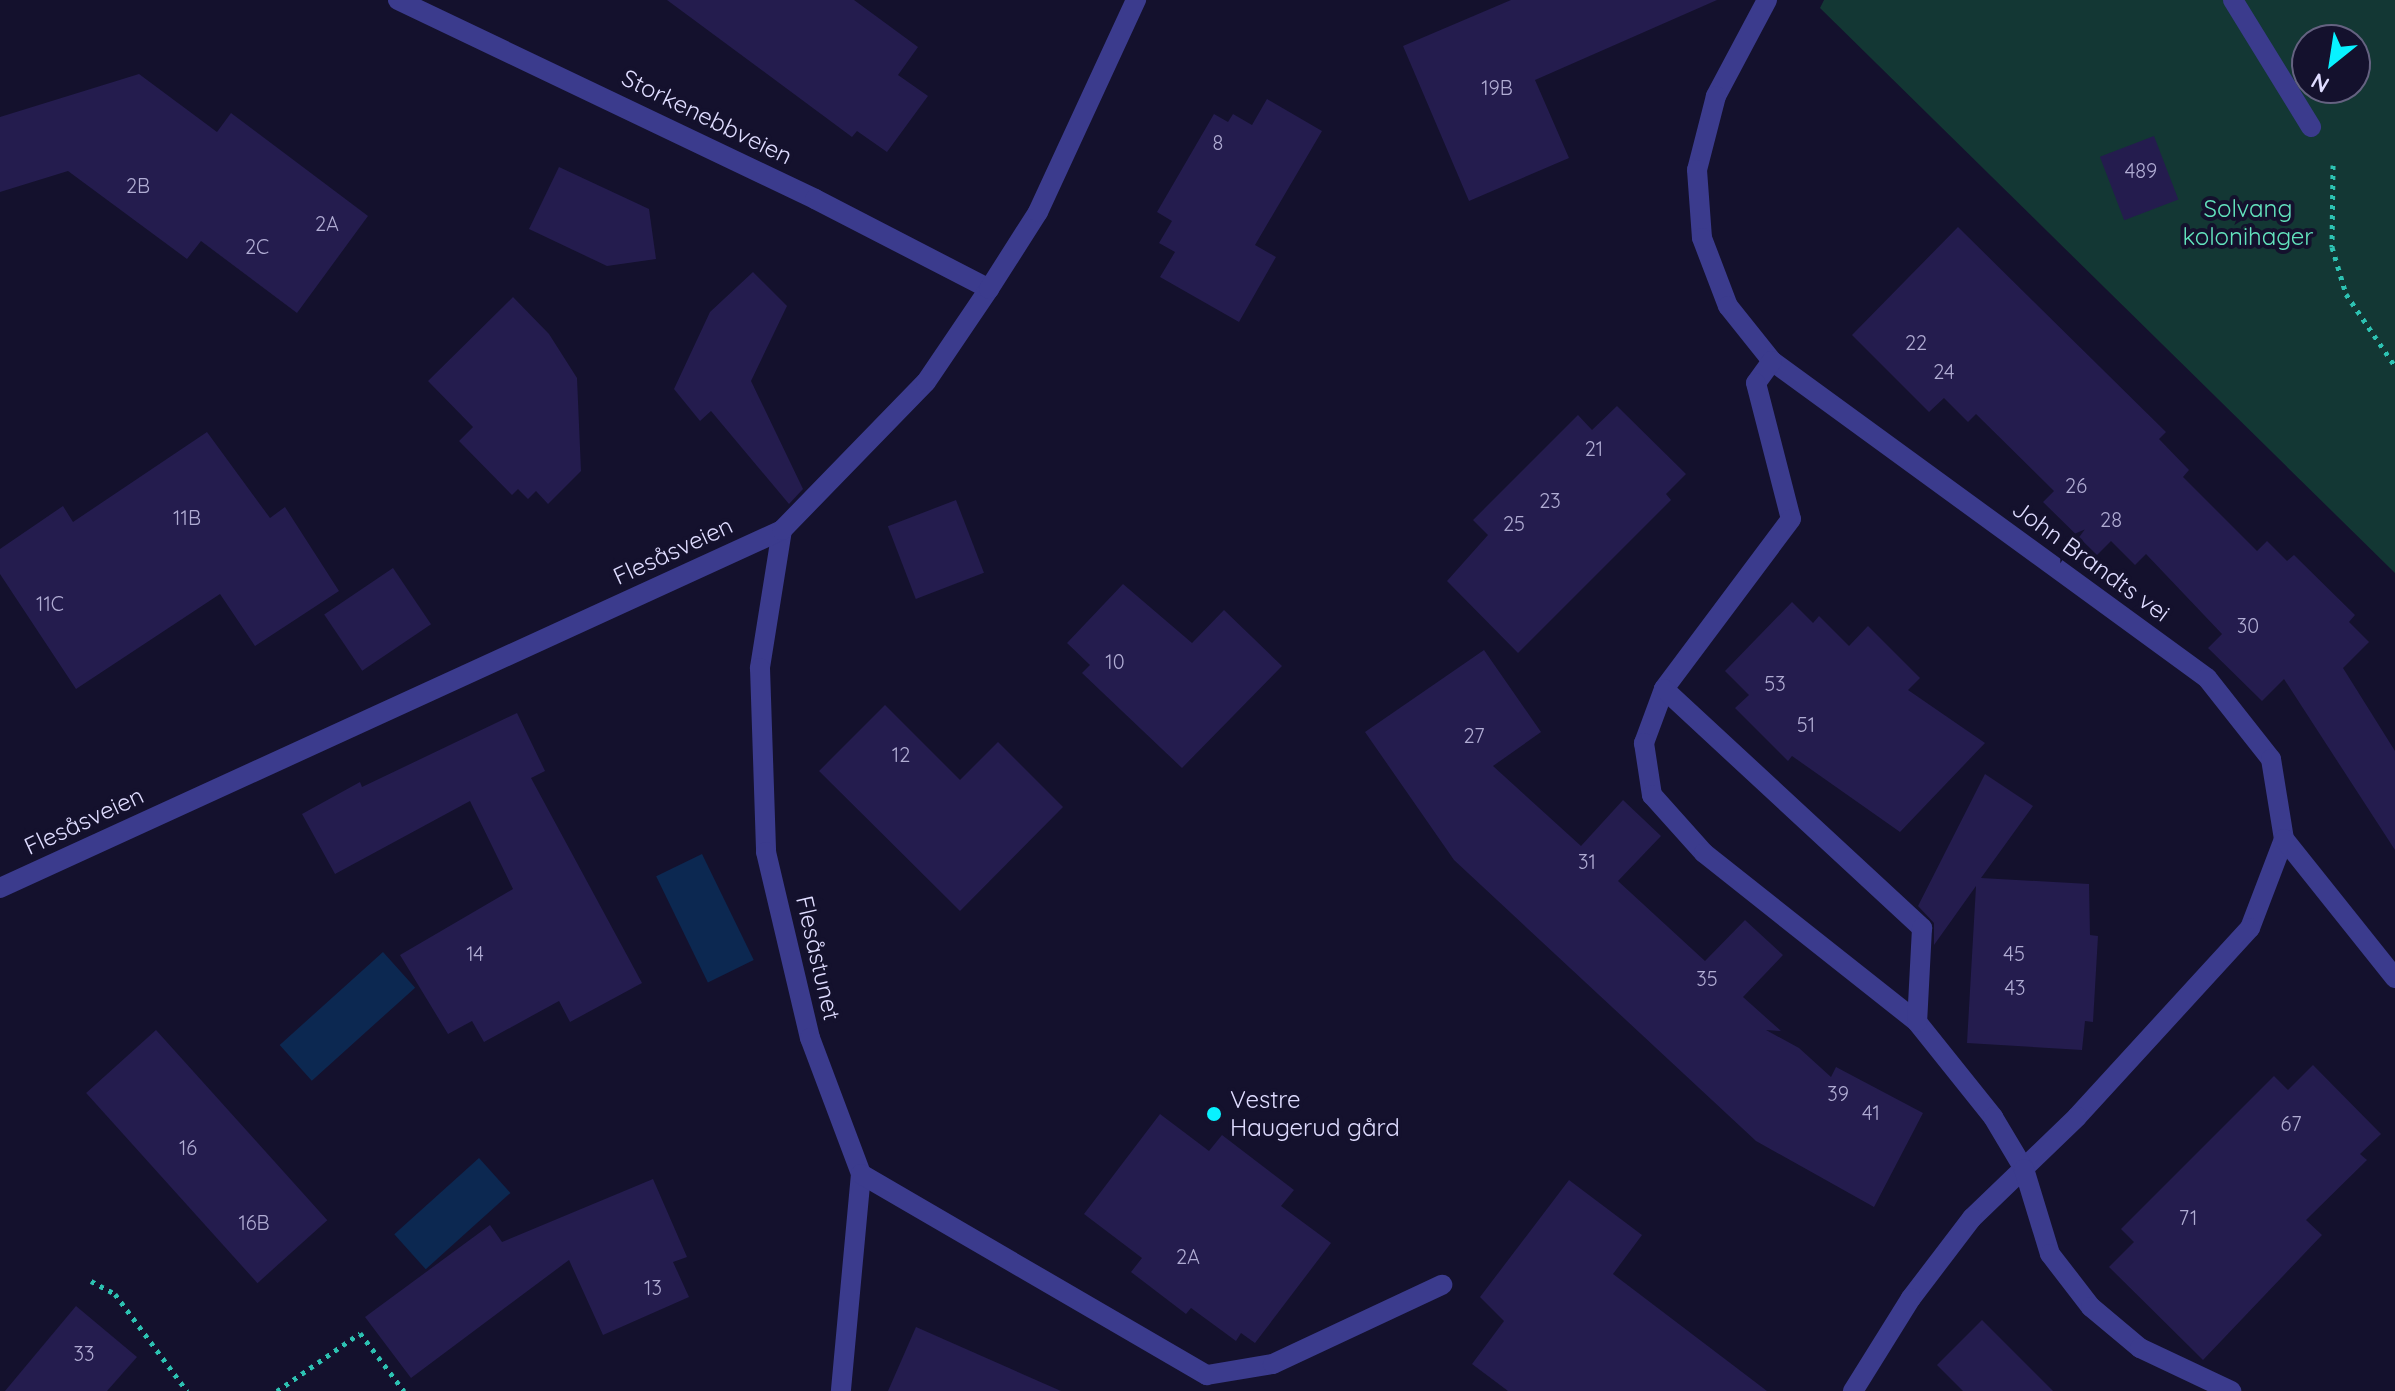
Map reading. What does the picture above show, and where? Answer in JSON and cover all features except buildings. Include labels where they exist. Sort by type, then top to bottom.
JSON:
[{"type":"street","name":"Storkenebbveien","points":[[398,0],[815,199],[989,289]]},
{"type":"street","name":"Flesåsveien","points":[[0,888],[782,530],[926,382],[989,289],[1038,212],[1136,0]]},
{"type":"street","name":"John Brandts vei","points":[[1767,0],[1716,96],[1697,170],[1702,238],[1728,306],[1772,361],[2207,678],[2271,759],[2284,839]]},
{"type":"street","points":[[2233,0],[2311,127]]},
{"type":"street","points":[[1772,361],[1756,383],[1791,519],[1664,689],[1644,743],[1652,795],[1704,853],[1917,1022],[1993,1117],[2024,1169],[2050,1254],[2091,1307],[2140,1348],[2231,1391]]},
{"type":"street","name":"Flesåstunet","points":[[782,530],[760,668],[766,852],[810,1038],[861,1174],[841,1391]]},
{"type":"street","points":[[1664,689],[1922,928],[1917,1022]]},
{"type":"street","points":[[2284,839],[2395,978]]},
{"type":"street","points":[[1853,1391],[1911,1298],[1972,1218],[2024,1169],[2250,928],[2284,839]]},
{"type":"street","points":[[861,1174],[1207,1375],[1273,1364],[1442,1285]]},
{"type":"path","points":[[2311,127],[2335,169],[2332,247],[2346,294],[2395,366]]},
{"type":"path","points":[[91,1281],[115,1294],[187,1391]]},
{"type":"path","points":[[277,1391],[360,1333],[404,1391]]},
{"type":"green space","name":"Solvang kolonihager","points":[[1824,0],[2395,0],[2395,573],[1820,8]]},
{"type":"water","points":[[702,854],[754,960],[708,982],[656,876]]},
{"type":"water","points":[[383,952],[415,988],[312,1081],[280,1045]]},
{"type":"water","points":[[479,1158],[510,1193],[426,1269],[394,1234]]},
{"type":"place","name":"Vestre Haugerud gård","points":[[1214,1114]]}]
